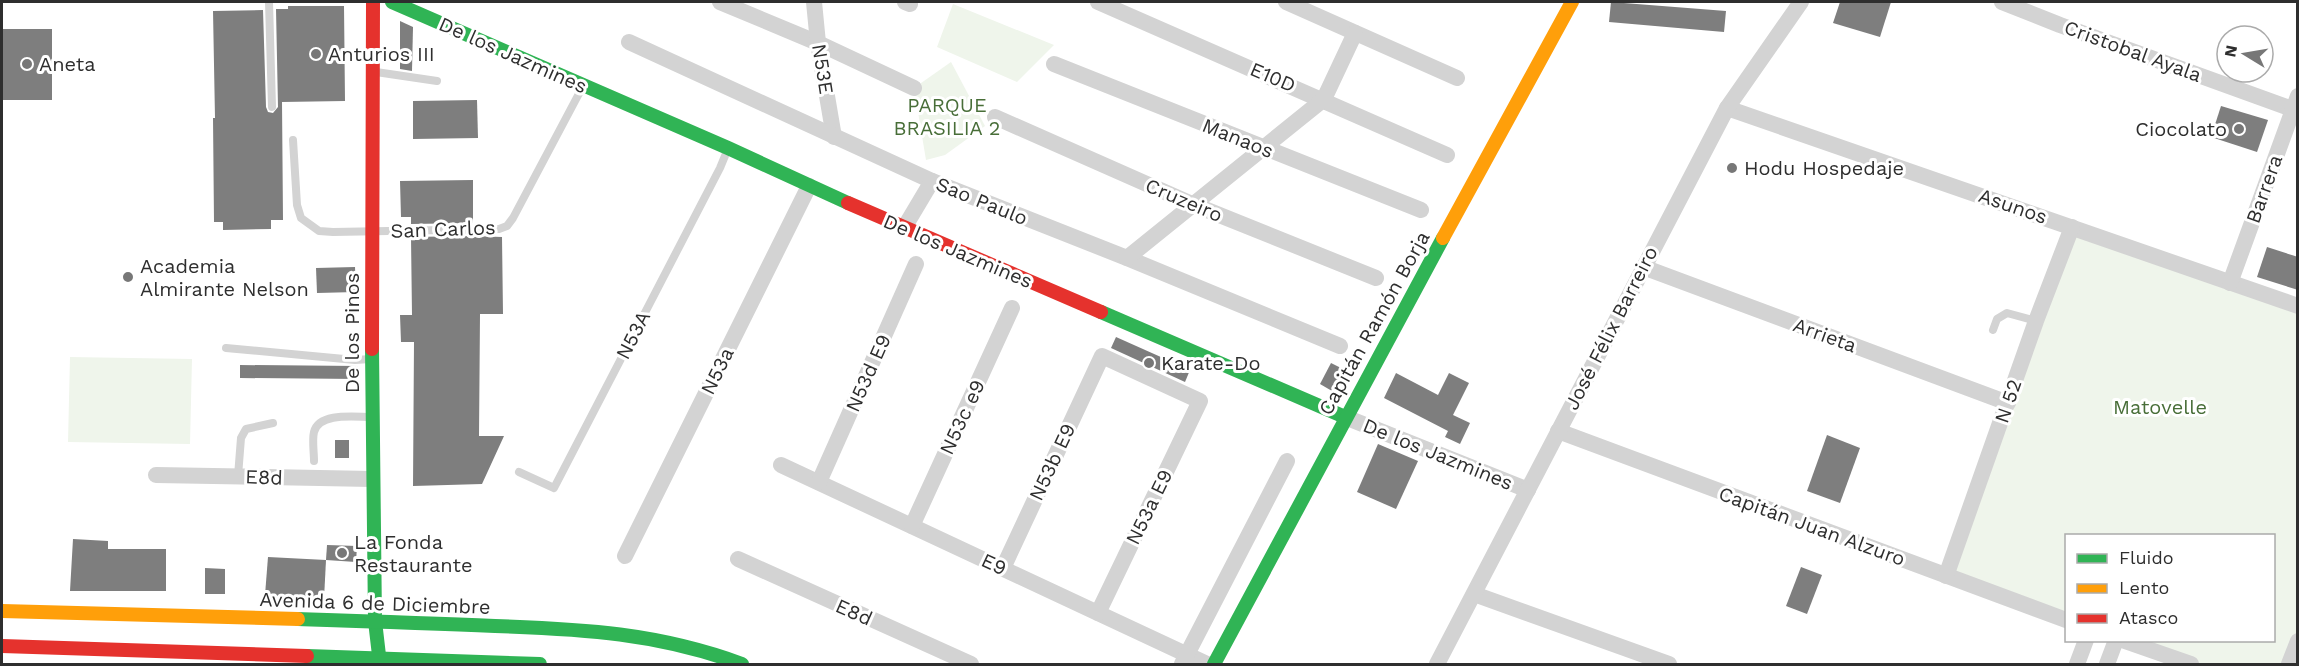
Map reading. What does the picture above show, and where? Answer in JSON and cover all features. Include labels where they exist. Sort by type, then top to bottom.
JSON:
[{"type":"street","name":"De los Pinos","points":[[373,2],[372,479],[375,621],[380,662]]},
{"type":"street","name":"De los Jazmines","points":[[392,2],[728,148],[904,228],[1345,417],[1528,490]]},
{"type":"street","points":[[720,2],[914,88]]},
{"type":"street","name":"N53E","points":[[814,2],[818,44],[834,137]]},
{"type":"street","name":"E10D","points":[[1098,2],[1448,155]]},
{"type":"street","points":[[1286,2],[1457,78]]},
{"type":"street","name":"Capitán Ramón Borja","points":[[1214,664],[1345,417],[1572,2]]},
{"type":"street","name":"José Félix Barreiro","points":[[1437,664],[1727,108],[1801,2]]},
{"type":"street","name":"Cristobal Ayala","points":[[2002,2],[2060,25],[2296,106]]},
{"type":"street","points":[[1127,258],[1192,204],[1265,149],[1324,99],[1355,33]]},
{"type":"street","name":"Sao Paulo","points":[[629,42],[932,182],[1127,258],[1340,346]]},
{"type":"street","name":"Manaos","points":[[1054,64],[1421,210]]},
{"type":"street","name":"Barrera","points":[[2230,282],[2296,106]]},
{"type":"street","name":"Asunos","points":[[1727,108],[2298,306]]},
{"type":"street","name":"Cruzeiro","points":[[995,117],[1192,204],[1376,278]]},
{"type":"street","points":[[904,228],[932,182]]},
{"type":"street","name":"N53a","points":[[626,556],[809,186]]},
{"type":"street","name":"N 52","points":[[1946,576],[2036,321],[2072,227]]},
{"type":"street","name":"N53d E9","points":[[819,482],[916,264]]},
{"type":"street","name":"Arrieta","points":[[1643,267],[2008,403]]},
{"type":"street","name":"N53c e9","points":[[912,526],[1012,308]]},
{"type":"street","name":"N53a E9","points":[[1098,613],[1200,401],[1101,356]]},
{"type":"street","name":"N53b E9","points":[[1003,568],[1101,356]]},
{"type":"street","name":"Capitán Juan Alzuro","points":[[1558,431],[2065,619]]},
{"type":"street","points":[[1184,660],[1287,461]]},
{"type":"street","name":"E9","points":[[781,465],[1098,613],[1184,660],[1207,664]]},
{"type":"street","name":"E8d","points":[[156,475],[372,479]]},
{"type":"street","name":"E8d","points":[[738,559],[971,664]]},
{"type":"street","points":[[1474,594],[1669,664]]},
{"type":"street","name":"Avenida 6 de Diciembre","points":[[2,611],[342,622],[375,621],[594,630],[676,643],[742,664]]},
{"type":"street","points":[[2289,664],[2298,640]]},
{"type":"street","points":[[2077,664],[2085,642]]},
{"type":"street","points":[[2107,664],[2115,642]]},
{"type":"street","points":[[2128,642],[2191,664]]},
{"type":"street","points":[[2,646],[380,662],[540,664]]},
{"type":"lane","points":[[269,2],[272,107]]},
{"type":"lane","points":[[372,72],[437,81]]},
{"type":"lane","name":"San Carlos","points":[[293,140],[297,205],[301,218],[319,231],[499,230],[507,226],[513,218],[583,86]]},
{"type":"lane","name":"N53A","points":[[519,472],[554,488],[715,178],[728,148]]},
{"type":"lane","points":[[1993,330],[1996,319],[2007,313],[2036,321]]},
{"type":"lane","points":[[226,348],[355,360],[371,359]]},
{"type":"lane","points":[[314,461],[314,433],[317,424],[328,419],[372,417]]},
{"type":"lane","points":[[238,476],[241,438],[246,429],[273,423]]},
{"type":"green space","points":[[953,4],[1054,45],[1017,82],[937,47]]},
{"type":"green space","name":"PARQUE BRASILIA 2","points":[[951,62],[985,126],[945,155],[926,160],[914,88]]},
{"type":"green space","name":"Matovelle","points":[[2074,230],[2297,311],[2298,660],[2296,664],[2193,664],[2132,642],[2275,642],[2275,534],[2065,534],[2065,617],[1948,573]]},
{"type":"green space","points":[[70,357],[192,359],[190,444],[68,442]]},
{"type":"building","points":[[1611,2],[1726,11],[1724,32],[1609,22]]},
{"type":"building","points":[[1840,2],[1891,2],[1880,37],[1833,23]]},
{"type":"building","points":[[288,6],[344,6],[345,101],[282,102],[283,220],[271,220],[271,229],[223,230],[223,222],[214,222],[213,11],[263,10],[266,107],[268,112],[273,113],[278,107],[276,9],[288,9]]},
{"type":"building","points":[[400,21],[413,27],[412,71],[400,69]]},
{"type":"building","name":"Aneta","points":[[2,29],[52,29],[52,100],[2,100]]},
{"type":"building","points":[[477,100],[478,138],[413,139],[413,101]]},
{"type":"building","name":"Ciocolato","points":[[2221,106],[2268,120],[2257,152],[2211,137]]},
{"type":"building","points":[[473,180],[473,223],[411,224],[411,217],[401,217],[400,181]]},
{"type":"building","points":[[411,237],[502,237],[503,314],[480,314],[479,436],[504,436],[482,484],[413,486],[414,342],[401,342],[400,315],[412,315]]},
{"type":"building","points":[[2267,247],[2298,257],[2298,290],[2257,277]]},
{"type":"building","points":[[355,267],[356,292],[317,293],[316,268]]},
{"type":"building","points":[[1116,337],[1190,370],[1185,382],[1111,348]]},
{"type":"building","points":[[1331,363],[1347,371],[1338,389],[1332,391],[1320,384]]},
{"type":"building","points":[[240,365],[358,366],[358,379],[240,378]]},
{"type":"building","points":[[1396,373],[1438,395],[1449,373],[1469,383],[1453,415],[1470,423],[1460,444],[1445,437],[1448,431],[1384,398]]},
{"type":"building","points":[[1827,435],[1860,448],[1840,503],[1807,491]]},
{"type":"building","points":[[335,440],[349,440],[349,458],[335,458]]},
{"type":"building","points":[[1378,444],[1418,461],[1396,509],[1357,492]]},
{"type":"building","points":[[73,539],[108,541],[108,549],[166,549],[166,591],[70,591]]},
{"type":"building","name":"La Fonda Restaurante","points":[[327,545],[357,546],[356,562],[326,560]]},
{"type":"building","points":[[268,557],[326,560],[324,599],[265,595]]},
{"type":"building","points":[[1801,567],[1822,575],[1807,614],[1786,606]]},
{"type":"building","points":[[205,568],[225,569],[225,594],[205,594]]},
{"type":"traffic: fast","points":[[392,2],[728,148],[848,203]]},
{"type":"traffic: fast","points":[[1214,664],[1443,238]]},
{"type":"traffic: fast","points":[[1101,312],[1345,417]]},
{"type":"traffic: fast","points":[[372,349],[375,621],[380,664]]},
{"type":"traffic: fast","points":[[298,619],[527,627],[620,634],[680,645],[742,664]]},
{"type":"traffic: fast","points":[[307,656],[540,664]]},
{"type":"traffic: slow","points":[[1443,238],[1572,2]]},
{"type":"traffic: slow","points":[[2,611],[298,619]]},
{"type":"traffic: jam","points":[[372,349],[373,2]]},
{"type":"traffic: jam","points":[[848,203],[1101,312]]},
{"type":"traffic: jam","points":[[2,646],[307,656]]},
{"type":"place","name":"Anturios III","points":[[316,54]]},
{"type":"place","name":"Aneta","points":[[27,64]]},
{"type":"place","name":"Ciocolato","points":[[2239,129]]},
{"type":"place","name":"Hodu Hospedaje","points":[[1732,168]]},
{"type":"place","name":"Academia Almirante Nelson","points":[[128,277]]},
{"type":"place","name":"Karate-Do","points":[[1149,363]]},
{"type":"place","name":"La Fonda Restaurante","points":[[342,553]]}]
